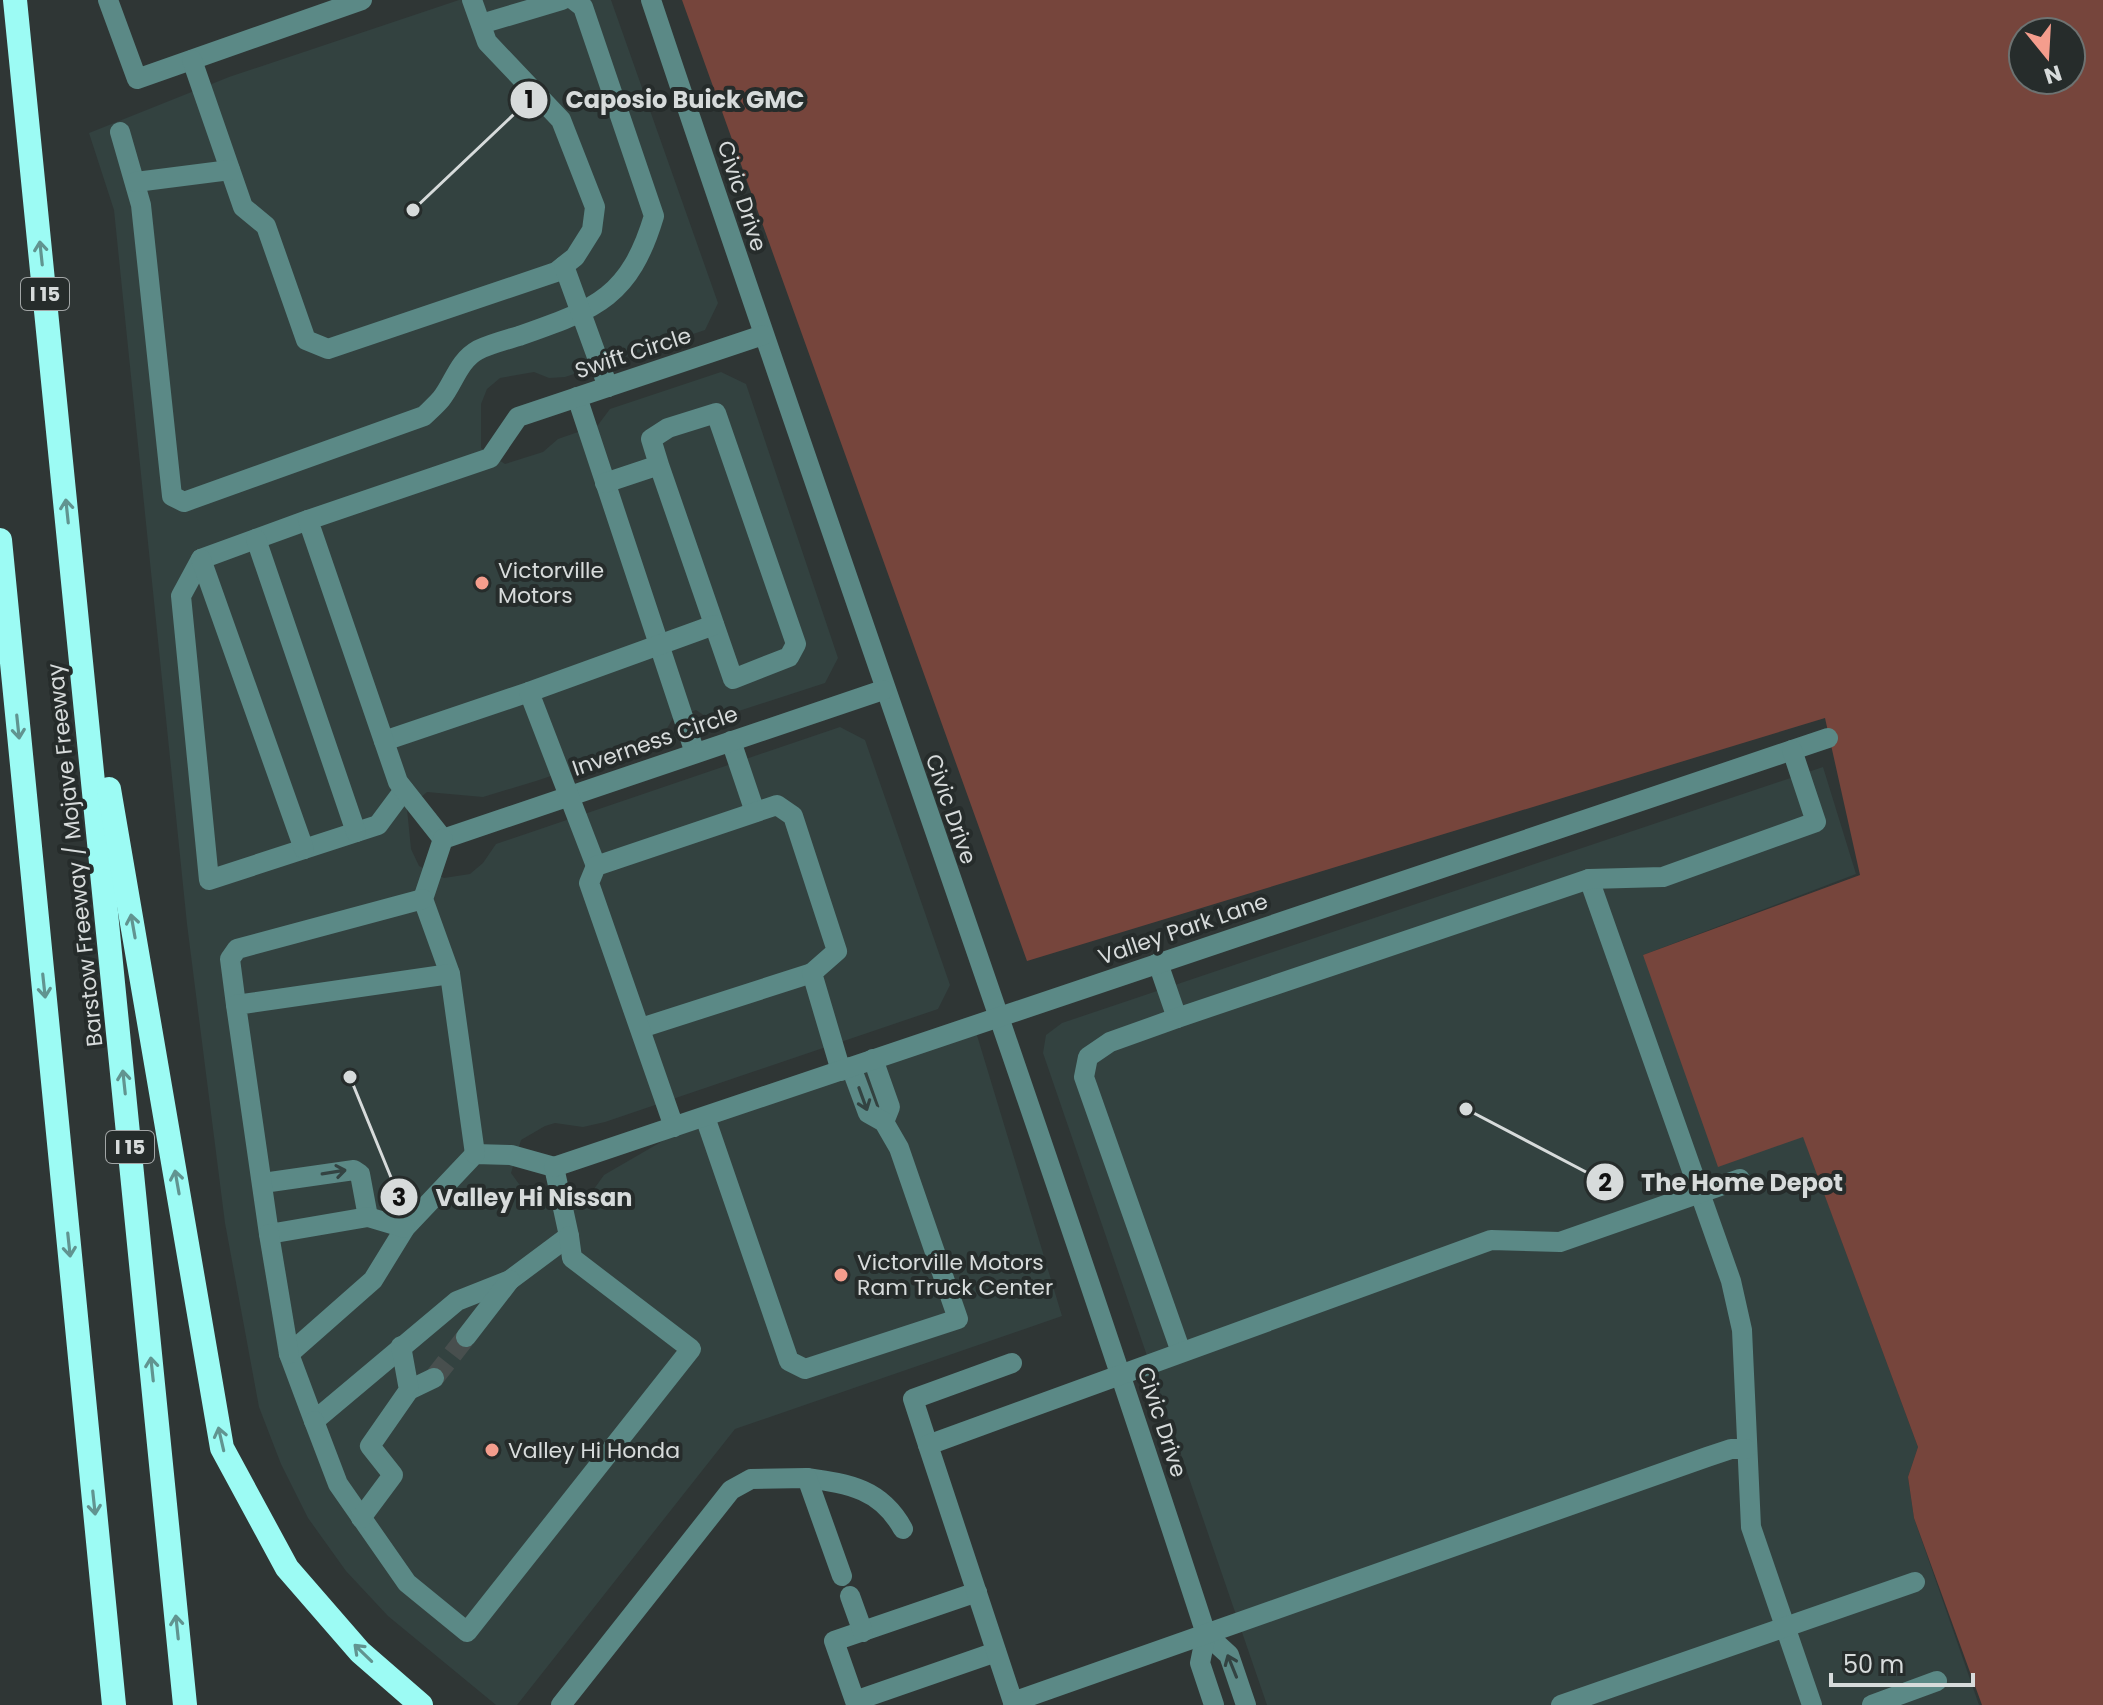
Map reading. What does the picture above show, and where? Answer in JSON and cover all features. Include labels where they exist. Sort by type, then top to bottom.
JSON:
[{"type":"highway","name":"Barstow Freeway / Mojave Freeway","points":[[15,0],[185,1705]]},
{"type":"highway","name":"Barstow Freeway / Mojave Freeway","points":[[0,540],[2,599],[114,1705]]},
{"type":"highway","points":[[75,589],[222,1448],[287,1568],[360,1652],[421,1705]]},
{"type":"street","points":[[108,0],[137,79],[192,60],[307,9],[362,0]]},
{"type":"street","points":[[192,60],[243,207],[266,226],[306,340],[328,349],[556,272],[575,257],[592,230],[595,207],[561,120],[487,42],[472,0]]},
{"type":"street","points":[[481,24],[562,0]]},
{"type":"street","points":[[120,132],[141,205],[172,496],[184,502],[424,416],[442,398],[458,369],[477,351],[581,314],[607,299],[626,279],[647,239],[654,216],[583,7],[574,0]]},
{"type":"street","name":"Civic Drive","points":[[651,0],[883,690],[1122,1375],[1206,1634],[1229,1655],[1246,1705]]},
{"type":"street","points":[[136,182],[230,170]]},
{"type":"street","points":[[564,266],[608,387]]},
{"type":"street","name":"Swift Circle","points":[[308,520],[490,458],[518,417],[763,335]]},
{"type":"street","points":[[577,397],[695,753]]},
{"type":"street","points":[[716,413],[796,644],[795,651],[781,661],[733,679],[659,465],[651,439],[668,428],[716,413]]},
{"type":"street","points":[[605,483],[659,465]]},
{"type":"street","points":[[404,790],[378,825],[209,880],[181,596],[201,559],[308,520],[398,782],[443,839],[423,899],[450,974],[475,1154]]},
{"type":"street","points":[[256,539],[356,832]]},
{"type":"street","points":[[201,559],[304,849]]},
{"type":"street","points":[[384,741],[714,625]]},
{"type":"street","name":"Inverness Circle","points":[[443,839],[883,690]]},
{"type":"street","points":[[529,692],[552,760],[596,866],[589,883],[674,1127]]},
{"type":"street","name":"Valley Park Lane","points":[[554,1167],[1828,738]]},
{"type":"street","points":[[731,741],[755,812]]},
{"type":"street","points":[[1181,1352],[1084,1077],[1088,1057],[1110,1042],[1177,1018],[1589,879],[1663,877],[1816,822],[1792,750]]},
{"type":"street","points":[[596,866],[777,805],[793,816],[837,951],[812,973],[641,1028]]},
{"type":"street","points":[[1589,879],[1731,1281],[1742,1330],[1751,1527],[1812,1705]]},
{"type":"street","points":[[289,1354],[373,1280],[405,1228],[475,1154],[511,1155],[554,1167],[572,1258],[691,1349],[467,1632],[407,1583],[338,1484],[289,1354],[230,959],[237,949],[423,899]]},
{"type":"street","points":[[1158,963],[1177,1018]]},
{"type":"street","points":[[705,1117],[789,1361],[805,1369],[958,1319],[899,1148],[884,1122],[868,1113],[846,1069],[812,973]]},
{"type":"street","points":[[236,1005],[450,974]]},
{"type":"street","points":[[873,1059],[890,1107],[884,1122]]},
{"type":"street","points":[[263,1183],[354,1170],[360,1174],[368,1217]]},
{"type":"street","points":[[928,1445],[1491,1240],[1560,1242],[1740,1179]]},
{"type":"street","points":[[269,1234],[368,1217],[405,1228]]},
{"type":"street","points":[[314,1421],[457,1301],[510,1280],[569,1236]]},
{"type":"street","points":[[466,1337],[510,1280]]},
{"type":"street","points":[[401,1346],[409,1390]]},
{"type":"street","points":[[1012,1363],[913,1399],[1014,1704],[1707,1457],[1731,1449],[1746,1449]]},
{"type":"street","points":[[361,1518],[393,1475],[373,1452],[371,1441],[409,1390],[434,1378]]},
{"type":"street","points":[[807,1478],[842,1576]]},
{"type":"street","points":[[561,1705],[731,1490],[751,1479],[807,1478],[840,1483],[881,1499],[903,1529]]},
{"type":"street","points":[[1561,1705],[1915,1582]]},
{"type":"street","points":[[977,1592],[834,1641],[850,1703],[996,1652]]},
{"type":"street","points":[[850,1596],[863,1632]]},
{"type":"street","name":"Civic Drive","points":[[1206,1634],[1200,1663],[1214,1705]]},
{"type":"street","points":[[1872,1705],[1937,1681]]},
{"type":"shaded area","points":[[459,0],[611,0],[718,303],[705,330],[565,377],[549,378],[534,372],[500,378],[487,389],[481,404],[481,448],[505,464],[543,452],[558,439],[598,425],[610,409],[721,372],[746,384],[838,658],[825,683],[711,720],[696,710],[673,718],[661,739],[536,781],[483,797],[427,792],[407,809],[411,849],[419,866],[444,878],[470,874],[483,863],[496,844],[840,727],[865,740],[950,985],[938,1009],[605,1122],[583,1127],[555,1123],[545,1126],[521,1140],[511,1173],[532,1202],[554,1208],[589,1196],[604,1175],[673,1135],[976,1032],[1062,1316],[735,1429],[517,1705],[496,1705],[388,1616],[346,1571],[308,1518],[281,1464],[259,1407],[225,1223],[187,924],[114,210],[89,133],[229,77]]},
{"type":"shaded area","points":[[682,0],[2103,0],[2103,1705],[1982,1705],[1914,1518],[1908,1477],[1918,1447],[1803,1137],[1718,1167],[1643,955],[1860,875],[1825,718],[1027,961]]},
{"type":"shaded area","points":[[1823,767],[1856,874],[1643,955],[1803,1136],[1918,1447],[1908,1477],[1914,1518],[1979,1705],[1267,1705],[1043,1053],[1046,1035],[1062,1023]]},
{"type":"tunnel","points":[[434,1378],[466,1337]]},
{"type":"place","name":"Caposio Buick GMC","points":[[413,210]]},
{"type":"place","name":"Victorville Motors","points":[[482,583]]},
{"type":"place","name":"Valley Hi Nissan","points":[[350,1077]]},
{"type":"place","name":"The Home Depot","points":[[1466,1109]]},
{"type":"place","name":"Victorville Motors Ram Truck Center","points":[[841,1275]]},
{"type":"place","name":"Valley Hi Honda","points":[[492,1450]]}]
